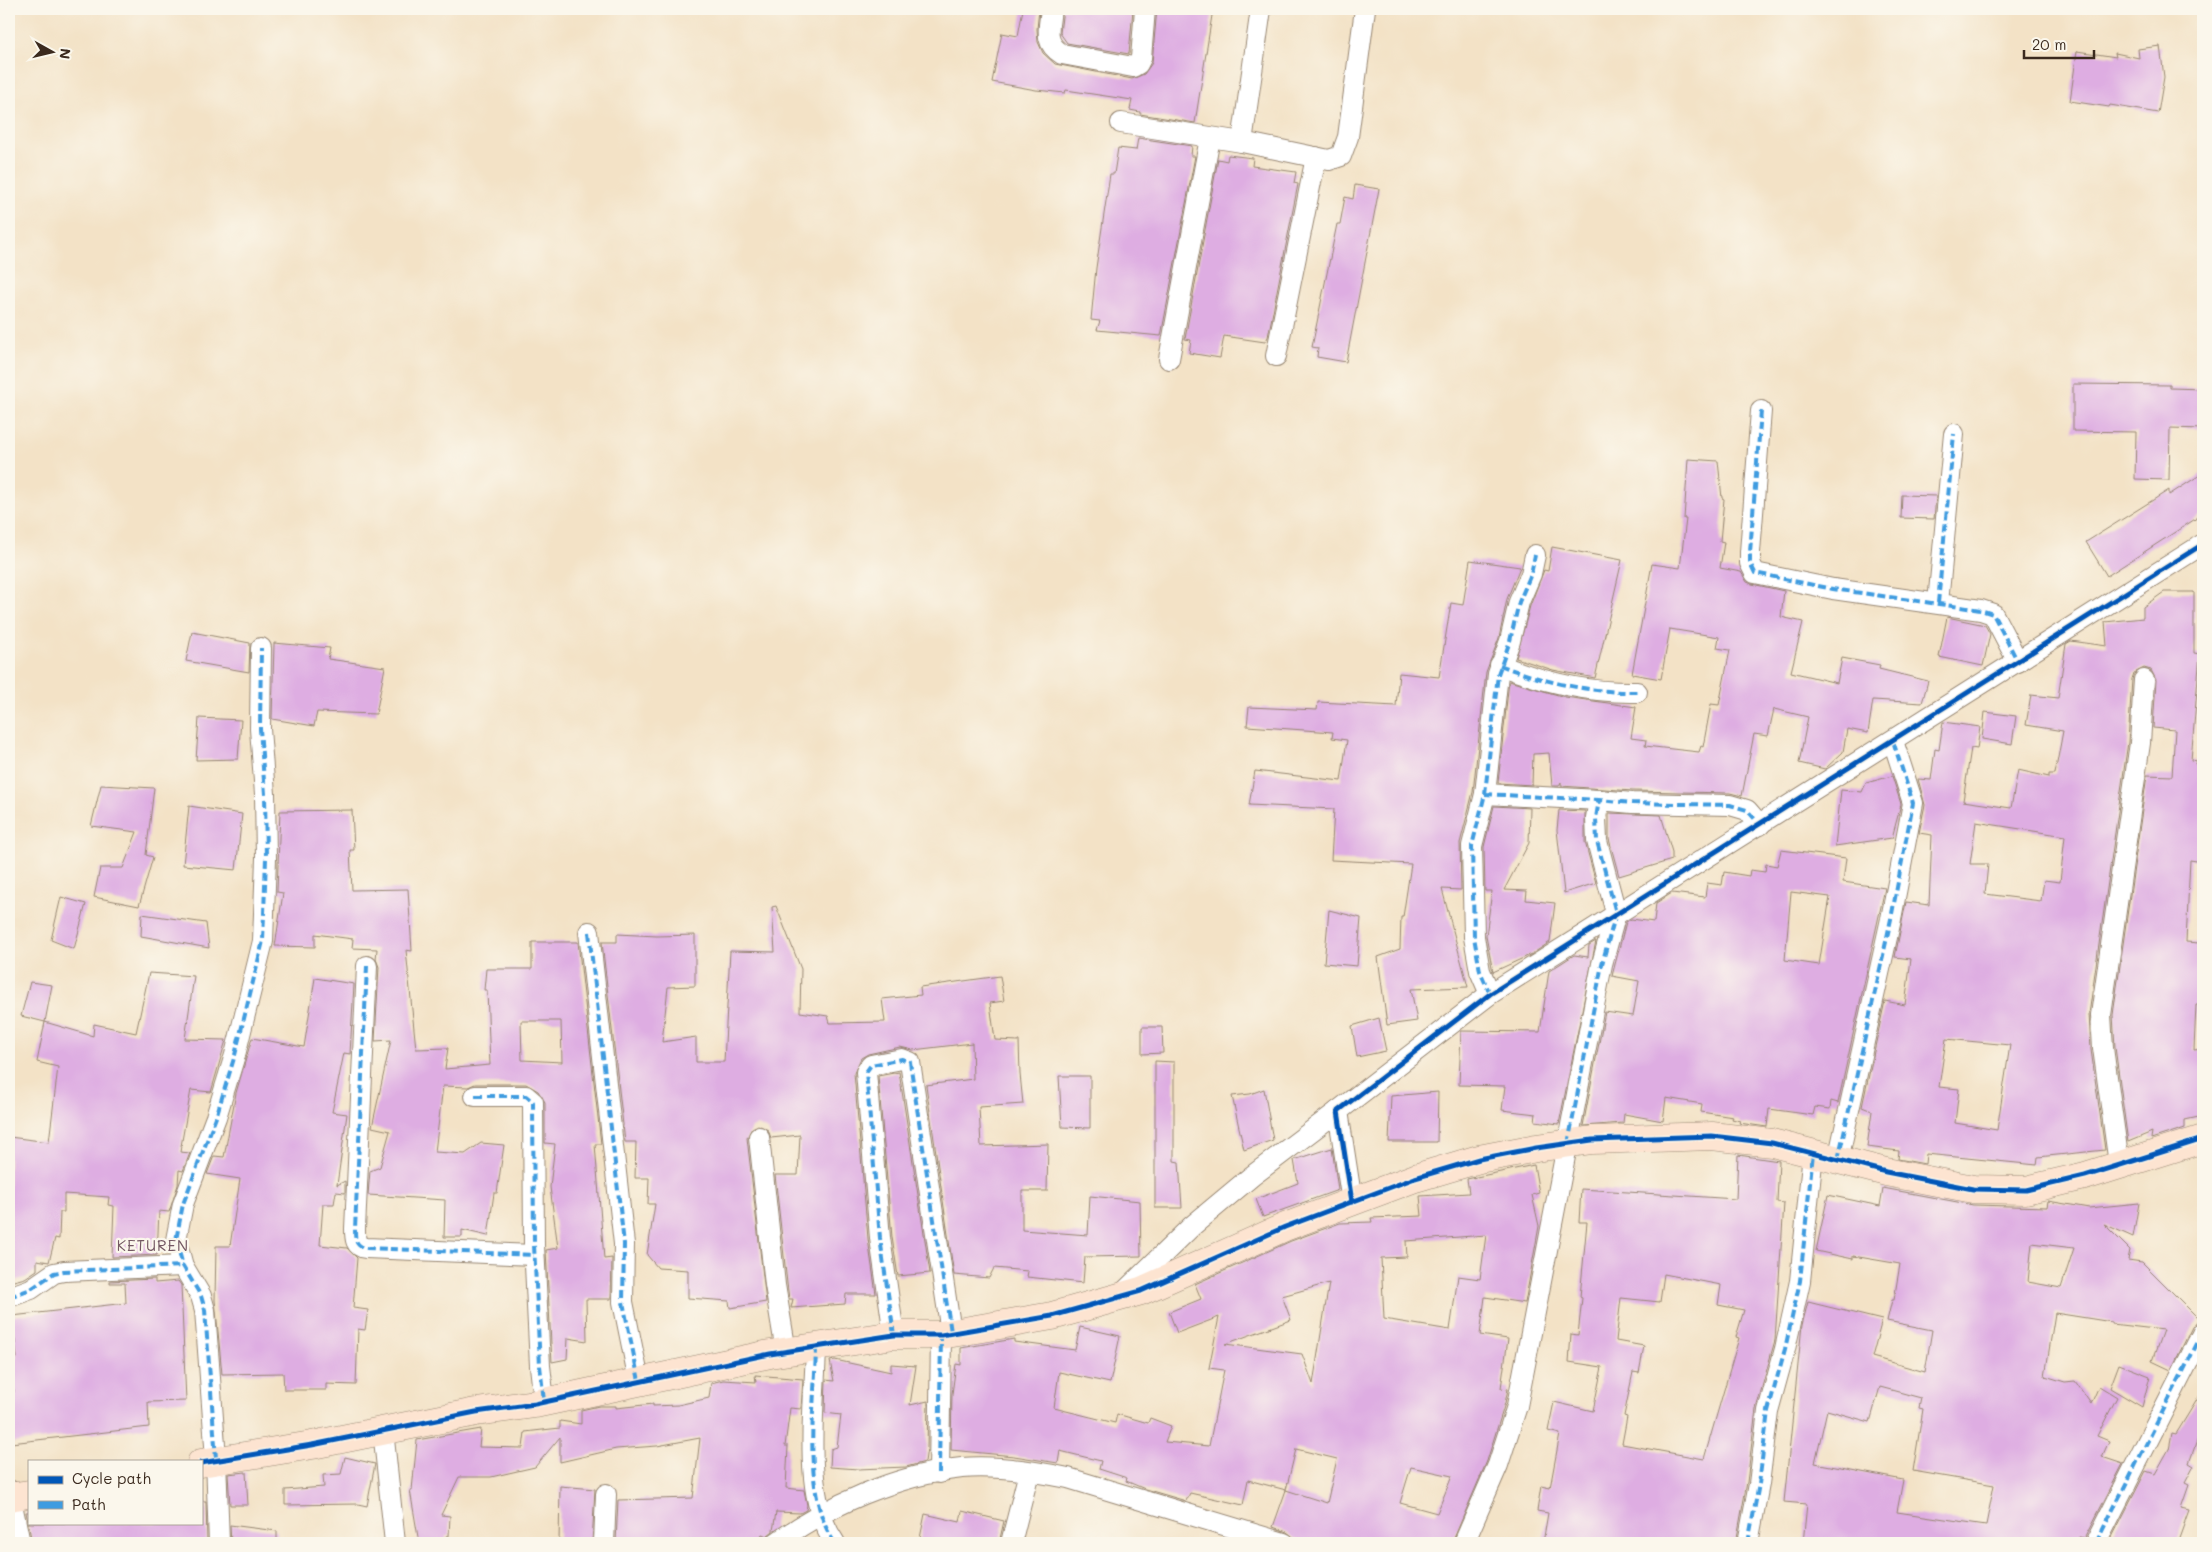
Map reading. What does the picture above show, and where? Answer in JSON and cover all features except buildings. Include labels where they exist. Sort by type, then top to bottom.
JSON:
[{"type":"street","points":[[1051,9],[1049,40],[1053,49],[1062,54],[1133,67],[1138,64],[1140,58],[1145,9]]},
{"type":"street","points":[[1242,142],[1261,9]]},
{"type":"street","points":[[1121,123],[1242,142],[1329,160],[1341,156],[1348,137],[1366,9]]},
{"type":"street","points":[[1169,359],[1210,138]]},
{"type":"street","points":[[1276,356],[1316,157]]},
{"type":"street","points":[[1761,411],[1750,552],[1750,563],[1755,573],[1832,590],[1981,610],[1993,614],[2015,656]]},
{"type":"street","points":[[1938,603],[1954,434]]},
{"type":"street","points":[[1121,1296],[1192,1226],[1252,1176],[1338,1111],[1485,983],[1612,901],[1893,741],[2015,656],[2203,544]]},
{"type":"street","points":[[1485,983],[1474,937],[1472,854],[1485,794],[1496,708],[1495,693],[1500,665],[1510,641],[1519,602],[1531,574],[1535,555]]},
{"type":"street","points":[[219,1543],[211,1451],[205,1310],[201,1296],[183,1266],[176,1240],[183,1204],[216,1117],[235,1055],[263,941],[266,858],[265,794],[260,729],[261,648]]},
{"type":"street","points":[[1500,665],[1589,690],[1624,693],[1636,692]]},
{"type":"street","points":[[2119,1164],[2106,1075],[2101,1015],[2140,743],[2144,680]]},
{"type":"street","points":[[1748,1543],[1768,1411],[1785,1349],[1826,1156],[1891,919],[1913,803],[1893,741]]},
{"type":"street","points":[[1485,794],[1632,803],[1730,805],[1755,818]]},
{"type":"street","points":[[1464,1543],[1498,1465],[1517,1406],[1602,964],[1612,901],[1597,841],[1596,818],[1599,800]]},
{"type":"street","points":[[590,932],[624,1244],[622,1302],[636,1368]]},
{"type":"street","points":[[367,966],[355,1229],[356,1243],[362,1248],[534,1255]]},
{"type":"street","points":[[892,1321],[880,1238],[866,1072],[871,1065],[902,1059],[910,1062],[946,1318],[939,1473]]},
{"type":"street","points":[[476,1096],[526,1096],[534,1102],[534,1255],[543,1394]]},
{"type":"street","points":[[1338,1111],[1352,1202]]},
{"type":"street","points":[[211,1451],[312,1445],[543,1394],[636,1368],[784,1338],[816,1347],[892,1321],[1052,1316],[1142,1291],[1285,1227],[1415,1178],[1479,1159],[1536,1148],[1592,1140],[1712,1136],[1772,1143],[1886,1172],[1973,1189],[2026,1190],[2085,1176],[2203,1138]]},
{"type":"street","points":[[759,1137],[775,1285],[784,1338]]},
{"type":"street","points":[[9,1297],[32,1290],[54,1273],[64,1270],[183,1266]]},
{"type":"street","points":[[2096,1543],[2203,1332]]},
{"type":"street","points":[[816,1347],[814,1478],[827,1530]]},
{"type":"street","points":[[383,1430],[395,1543]]},
{"type":"street","points":[[776,1543],[792,1532],[827,1530],[862,1495],[903,1481],[962,1468],[1028,1476],[1068,1478],[1284,1543]]},
{"type":"street","points":[[1011,1543],[1028,1476]]},
{"type":"street","points":[[604,1543],[606,1494]]},
{"type":"street","points":[[14,1495],[20,1543]]},
{"type":"marked path","points":[[1761,411],[1750,552],[1750,563],[1755,573],[1833,589],[1981,610],[1993,614],[2018,662]]},
{"type":"marked path","points":[[1938,603],[1954,434]]},
{"type":"marked path","points":[[1490,994],[1480,971],[1474,937],[1472,846],[1485,794],[1498,674],[1510,641],[1519,602],[1531,574],[1535,555]]},
{"type":"marked path","points":[[216,1459],[205,1310],[201,1296],[183,1266],[176,1240],[183,1204],[216,1117],[235,1055],[263,941],[266,858],[265,794],[260,729],[261,648]]},
{"type":"marked path","points":[[1500,665],[1533,677],[1567,685],[1602,691],[1637,692]]},
{"type":"marked path","points":[[1838,1160],[1891,919],[1913,803],[1893,741]]},
{"type":"marked path","points":[[1485,794],[1599,800]]},
{"type":"marked path","points":[[1568,1144],[1602,964],[1616,913],[1597,841],[1596,818],[1599,800],[1632,803],[1730,805],[1747,810],[1760,825]]},
{"type":"marked path","points":[[589,932],[624,1244],[623,1302],[639,1381]]},
{"type":"marked path","points":[[367,966],[355,1229],[358,1244],[366,1248],[534,1255]]},
{"type":"marked path","points":[[894,1335],[880,1238],[866,1072],[871,1065],[902,1059],[910,1062],[951,1332]]},
{"type":"marked path","points":[[475,1096],[526,1096],[533,1102],[534,1245],[540,1366],[544,1401]]},
{"type":"marked path","points":[[1748,1543],[1759,1484],[1768,1411],[1785,1349],[1800,1281],[1813,1153]]},
{"type":"marked path","points":[[9,1297],[31,1289],[54,1273],[64,1271],[183,1266]]},
{"type":"marked path","points":[[2096,1543],[2203,1332]]},
{"type":"marked path","points":[[939,1473],[941,1335]]},
{"type":"marked path","points":[[816,1347],[812,1449],[814,1475],[824,1523],[835,1543]]},
{"type":"marked path","points":[[9,1490],[11,1497]]},
{"type":"cycle path","points":[[1352,1202],[1338,1111],[1490,994],[2203,544]]},
{"type":"cycle path","points":[[202,1463],[312,1445],[476,1412],[535,1404],[770,1354],[894,1335],[941,1335],[1052,1316],[1141,1291],[1285,1227],[1415,1178],[1479,1159],[1536,1148],[1592,1140],[1712,1136],[1772,1143],[1886,1172],[1973,1189],[2026,1190],[2085,1176],[2203,1139]]},
{"type":"district","name":"KETUREN","points":[[153,1246]]}]
